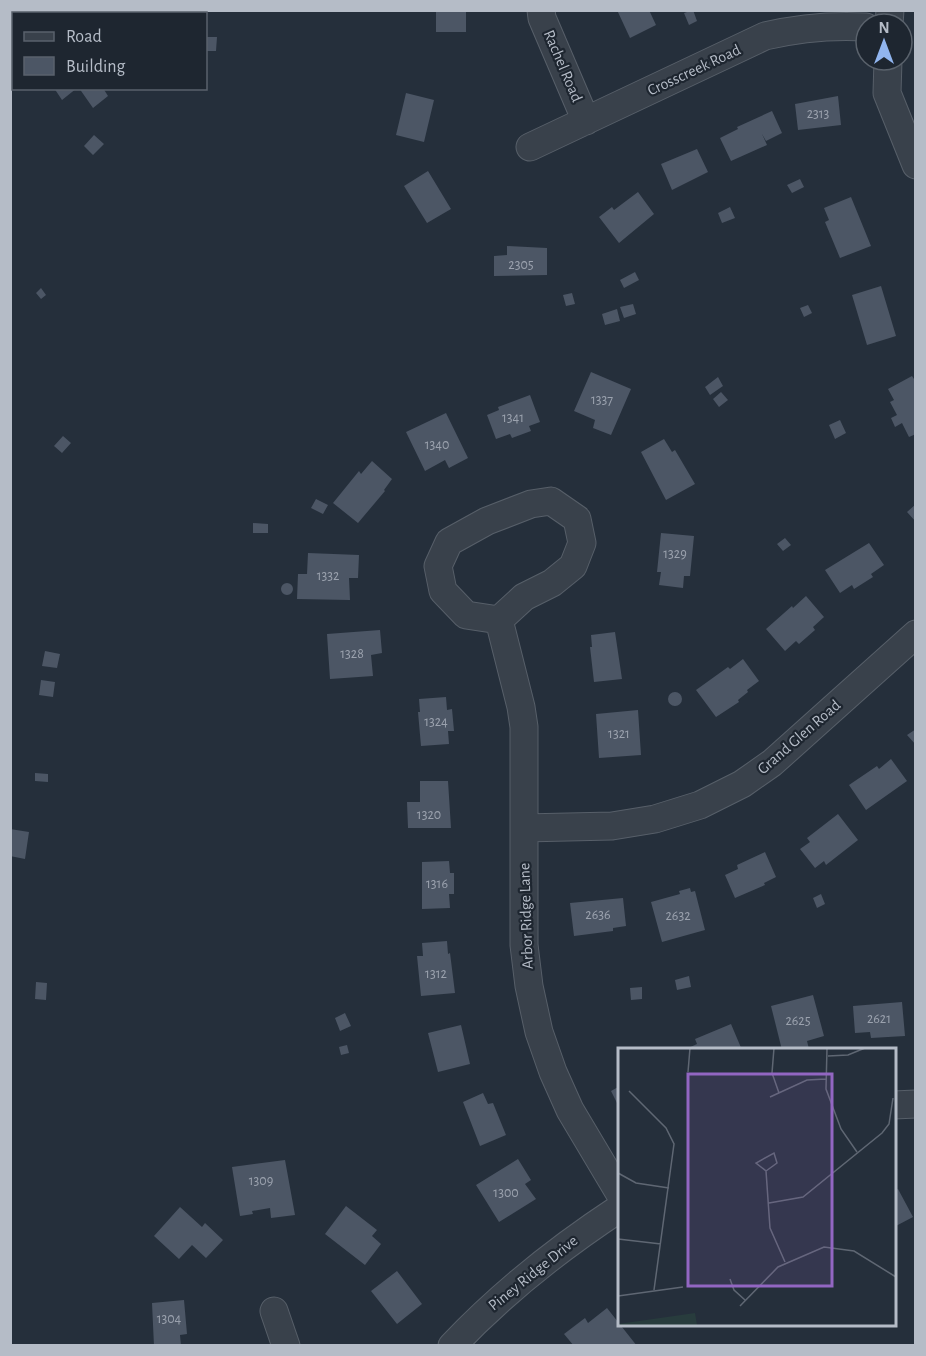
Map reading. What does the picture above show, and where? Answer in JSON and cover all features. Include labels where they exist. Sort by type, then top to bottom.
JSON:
[{"type":"street","name":"Rachel Road","points":[[541,10],[558,58],[586,121]]},
{"type":"street","name":"Crosscreek Road","points":[[530,147],[765,36],[796,29],[854,27]]},
{"type":"street","points":[[888,72],[887,93],[915,165]]},
{"type":"street","points":[[551,501],[577,519],[582,543],[573,566],[552,583],[524,597],[499,620],[466,615],[443,591],[438,566],[450,542],[487,521],[531,504],[551,501]]},
{"type":"street","name":"Arbor Ridge Lane","points":[[499,620],[521,706],[524,727],[524,945],[529,986],[539,1032],[552,1072],[570,1110],[618,1191]]},
{"type":"street","name":"Grand Glen Road","points":[[524,828],[612,826],[655,819],[700,805],[772,763],[915,634]]},
{"type":"street","points":[[896,1105],[915,1104]]},
{"type":"street","name":"Piney Ridge Drive","points":[[452,1346],[480,1317],[533,1270],[578,1235],[618,1209]]},
{"type":"street","points":[[274,1311],[286,1346]]},
{"type":"building","points":[[436,10],[466,10],[466,32],[436,32]]},
{"type":"building","points":[[617,10],[649,10],[656,25],[630,38]]},
{"type":"building","points":[[693,10],[697,21],[689,25],[684,13]]},
{"type":"building","points":[[207,37],[217,37],[216,51],[207,51]]},
{"type":"building","points":[[55,90],[74,90],[62,100]]},
{"type":"building","points":[[80,90],[104,90],[108,96],[93,108]]},
{"type":"building","points":[[406,93],[434,100],[424,142],[396,135]]},
{"type":"building","points":[[838,96],[841,125],[798,130],[795,104]]},
{"type":"building","points":[[772,111],[782,133],[766,141],[762,134],[767,145],[731,161],[720,138],[738,129],[737,127]]},
{"type":"building","points":[[94,135],[104,144],[93,155],[84,146]]},
{"type":"building","points":[[697,149],[708,172],[672,190],[661,164]]},
{"type":"building","points":[[428,171],[451,209],[427,223],[404,186]]},
{"type":"building","points":[[800,179],[804,187],[792,193],[787,185]]},
{"type":"building","points":[[638,192],[654,214],[619,243],[599,217],[612,207],[614,210]]},
{"type":"building","points":[[851,197],[871,246],[840,258],[825,222],[829,220],[824,208]]},
{"type":"building","points":[[730,207],[735,218],[722,223],[718,213]]},
{"type":"building","points":[[507,246],[547,248],[547,275],[494,276],[494,256],[507,255]]},
{"type":"building","points":[[635,272],[639,280],[624,288],[620,280]]},
{"type":"building","points":[[881,286],[896,336],[867,345],[852,295]]},
{"type":"building","points":[[41,288],[46,295],[41,299],[36,293]]},
{"type":"building","points":[[572,293],[575,304],[566,306],[563,295]]},
{"type":"building","points":[[633,304],[636,314],[624,318],[620,307]]},
{"type":"building","points":[[808,305],[812,313],[804,317],[800,308]]},
{"type":"building","points":[[617,309],[620,321],[605,325],[602,314]]},
{"type":"building","points":[[591,372],[631,389],[611,435],[593,428],[595,420],[574,411]]},
{"type":"building","points":[[912,376],[916,382],[916,434],[909,437],[902,423],[895,427],[891,418],[897,415],[890,402],[894,400],[888,389]]},
{"type":"building","points":[[718,377],[723,386],[710,395],[705,387]]},
{"type":"building","points":[[721,392],[728,400],[719,407],[713,399]]},
{"type":"building","points":[[530,395],[540,422],[529,426],[531,431],[512,438],[510,434],[496,439],[487,415],[499,410],[498,407]]},
{"type":"building","points":[[446,413],[468,458],[449,468],[445,460],[425,471],[406,432]]},
{"type":"building","points":[[840,420],[846,433],[835,439],[829,425]]},
{"type":"building","points":[[63,436],[71,443],[62,453],[54,446]]},
{"type":"building","points":[[664,439],[672,452],[675,450],[695,484],[666,500],[641,452]]},
{"type":"building","points":[[372,461],[392,479],[358,523],[333,503],[359,471],[361,474]]},
{"type":"building","points":[[316,499],[328,505],[323,514],[311,508]]},
{"type":"building","points":[[916,504],[916,522],[907,512]]},
{"type":"building","points":[[253,523],[268,524],[268,533],[253,533]]},
{"type":"building","points":[[661,533],[694,536],[690,576],[684,576],[683,588],[659,585],[661,572],[657,572]]},
{"type":"building","points":[[785,538],[791,545],[783,551],[777,544]]},
{"type":"building","points":[[869,543],[884,565],[871,574],[873,577],[854,589],[852,585],[840,593],[825,570]]},
{"type":"building","points":[[308,553],[359,555],[358,578],[349,578],[350,600],[297,599],[298,574],[307,574]]},
{"type":"building","points":[[289,583],[292,584],[292,594],[285,595],[282,594],[281,587],[282,584]]},
{"type":"building","points":[[806,596],[824,617],[813,627],[815,630],[799,644],[796,641],[785,651],[766,629]]},
{"type":"building","points":[[380,630],[382,653],[371,655],[373,676],[330,679],[327,634]]},
{"type":"building","points":[[615,632],[622,679],[594,682],[591,635]]},
{"type":"building","points":[[45,651],[60,654],[57,668],[42,666]]},
{"type":"building","points":[[743,659],[759,681],[747,690],[748,692],[738,700],[739,702],[716,717],[696,690]]},
{"type":"building","points":[[41,680],[55,682],[53,697],[39,695]]},
{"type":"building","points":[[672,692],[678,692],[682,699],[678,706],[672,706],[668,702],[668,696]]},
{"type":"building","points":[[446,697],[447,710],[452,709],[454,731],[448,731],[449,744],[421,746],[419,699]]},
{"type":"building","points":[[638,710],[641,755],[599,758],[596,714]]},
{"type":"building","points":[[916,729],[916,745],[907,735]]},
{"type":"building","points":[[891,759],[907,781],[866,810],[849,785],[877,766],[879,769]]},
{"type":"building","points":[[35,773],[48,774],[48,782],[35,781]]},
{"type":"building","points":[[420,781],[448,781],[451,828],[408,828],[407,802],[420,802]]},
{"type":"building","points":[[838,814],[858,840],[826,865],[824,861],[815,868],[800,849],[810,842],[807,838]]},
{"type":"building","points":[[10,829],[29,832],[25,859],[10,856]]},
{"type":"building","points":[[765,852],[776,877],[764,883],[765,885],[735,898],[725,875],[738,869],[737,865]]},
{"type":"building","points":[[449,861],[450,873],[454,873],[454,894],[449,894],[450,908],[422,909],[422,862]]},
{"type":"building","points":[[690,888],[691,892],[695,891],[705,930],[662,942],[651,902],[680,894],[679,891]]},
{"type":"building","points":[[821,894],[825,904],[817,908],[813,898]]},
{"type":"building","points":[[623,898],[626,926],[613,928],[613,931],[574,936],[570,903]]},
{"type":"building","points":[[447,941],[455,993],[421,996],[417,956],[423,956],[422,943]]},
{"type":"building","points":[[689,976],[691,987],[677,990],[675,980]]},
{"type":"building","points":[[36,982],[47,983],[46,1000],[35,999]]},
{"type":"building","points":[[642,987],[642,999],[631,1000],[630,988]]},
{"type":"building","points":[[813,995],[824,1036],[807,1041],[809,1048],[782,1048],[771,1006]]},
{"type":"building","points":[[902,1002],[905,1036],[871,1038],[870,1032],[855,1033],[853,1006]]},
{"type":"building","points":[[345,1013],[351,1026],[340,1031],[335,1018]]},
{"type":"building","points":[[731,1024],[741,1048],[688,1048],[697,1044],[695,1039]]},
{"type":"building","points":[[461,1025],[470,1064],[438,1072],[428,1033]]},
{"type":"building","points":[[347,1045],[349,1053],[341,1055],[339,1047]]},
{"type":"building","points":[[618,1087],[618,1105],[611,1091]]},
{"type":"building","points":[[483,1093],[488,1104],[493,1103],[506,1135],[480,1146],[463,1102]]},
{"type":"building","points":[[518,1159],[531,1180],[525,1184],[536,1199],[499,1222],[476,1185]]},
{"type":"building","points":[[285,1160],[295,1215],[271,1218],[270,1208],[240,1216],[232,1167]]},
{"type":"building","points":[[898,1189],[913,1217],[896,1226],[896,1190]]},
{"type":"building","points":[[346,1206],[377,1230],[372,1236],[381,1244],[365,1265],[325,1234]]},
{"type":"building","points":[[180,1207],[202,1227],[205,1223],[223,1240],[206,1258],[192,1245],[179,1259],[154,1236]]},
{"type":"building","points":[[397,1271],[422,1304],[397,1324],[371,1291]]},
{"type":"building","points":[[184,1300],[187,1334],[180,1335],[181,1346],[154,1346],[152,1303]]},
{"type":"building","points":[[607,1308],[618,1322],[618,1326],[621,1326],[637,1346],[574,1346],[564,1334],[585,1318],[588,1323]]}]
